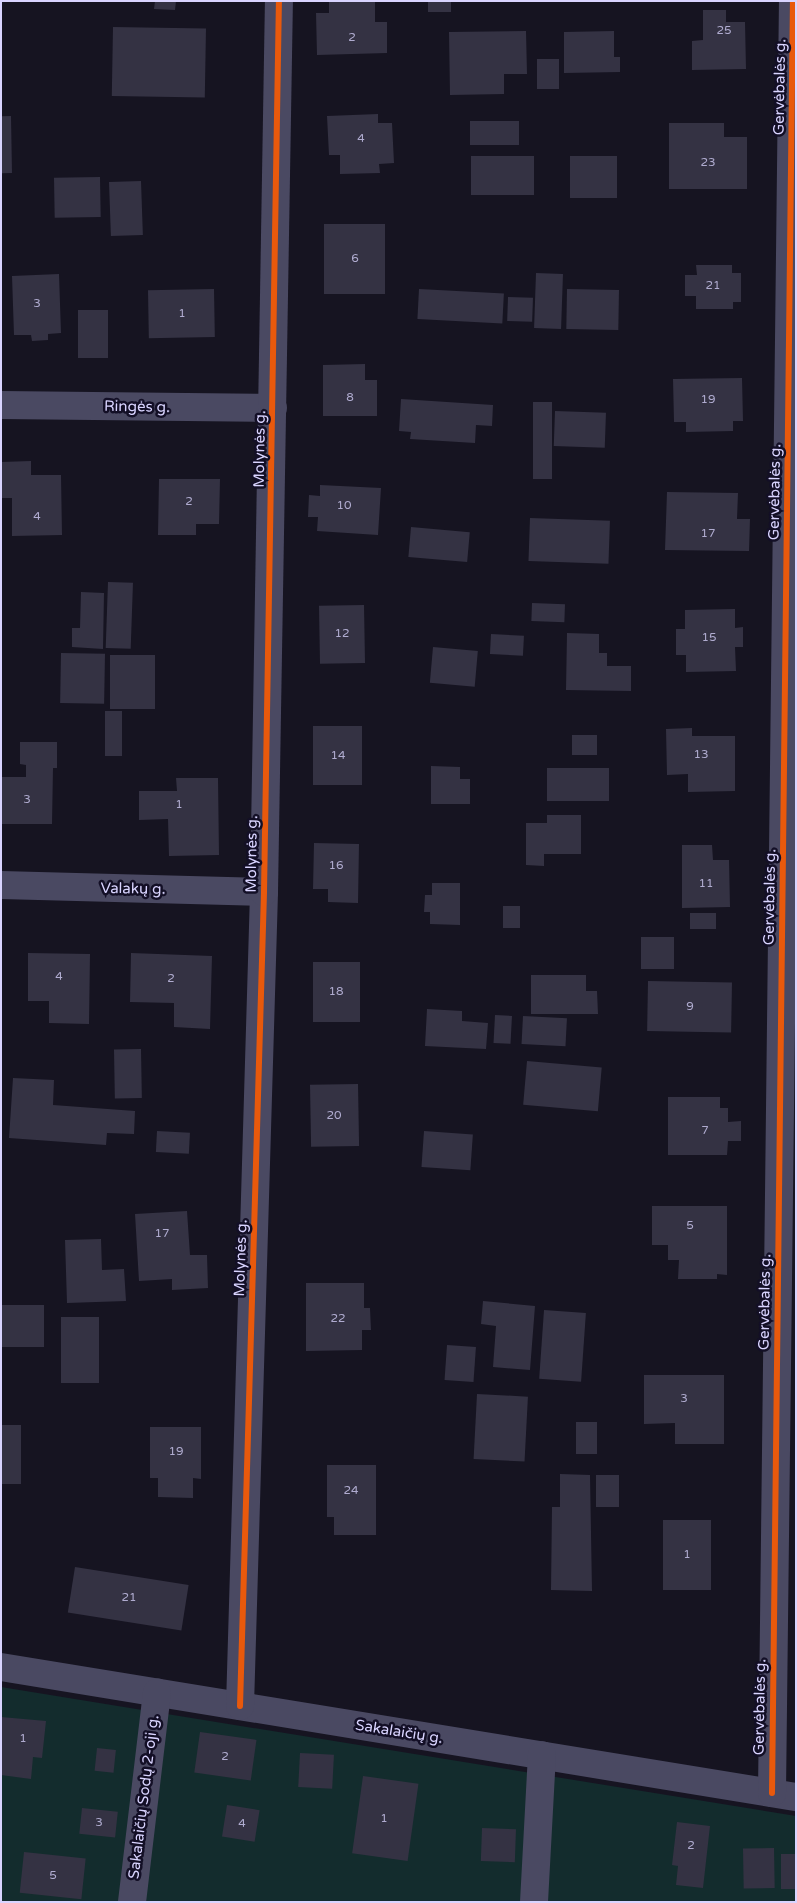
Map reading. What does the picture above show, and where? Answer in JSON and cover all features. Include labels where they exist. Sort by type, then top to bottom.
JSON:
[{"type":"street","name":"Molynės g.","points":[[240,1706],[264,892],[279,1]]},
{"type":"street","name":"Gervėbalės g.","points":[[784,1795],[793,1]]},
{"type":"street","name":"Ringės g.","points":[[1,405],[273,408]]},
{"type":"street","name":"Valakų g.","points":[[1,886],[264,892]]},
{"type":"street","name":"Sakalaičių g.","points":[[1,1667],[784,1795]]},
{"type":"street","name":"Sakalaičių Sodų 2-oji g.","points":[[132,1902],[157,1692]]},
{"type":"street","points":[[534,1902],[542,1755]]},
{"type":"green space","points":[[1,1687],[796,1816],[796,1902],[1,1902]]},
{"type":"building","points":[[155,1],[176,1],[175,10],[154,9]]},
{"type":"building","points":[[375,1],[375,22],[387,22],[387,53],[317,55],[316,13],[329,13],[329,2]]},
{"type":"building","points":[[428,1],[451,1],[451,12],[428,12]]},
{"type":"building","points":[[703,10],[726,10],[726,22],[745,22],[746,69],[692,70],[692,41],[703,40]]},
{"type":"building","points":[[113,27],[206,29],[205,98],[112,96]]},
{"type":"building","points":[[526,31],[527,74],[504,74],[504,94],[450,95],[449,32]]},
{"type":"building","points":[[614,31],[614,57],[620,57],[620,72],[564,73],[564,32]]},
{"type":"building","points":[[537,59],[559,59],[559,89],[537,89]]},
{"type":"building","points":[[378,114],[378,123],[392,123],[394,163],[379,164],[380,173],[340,174],[340,155],[329,155],[327,116]]},
{"type":"building","points":[[1,116],[11,116],[12,173],[2,173]]},
{"type":"building","points":[[470,121],[519,121],[519,145],[470,145]]},
{"type":"building","points":[[669,123],[724,123],[724,137],[747,137],[747,189],[669,189]]},
{"type":"building","points":[[471,156],[534,156],[534,195],[471,195]]},
{"type":"building","points":[[570,156],[617,156],[617,198],[570,198]]},
{"type":"building","points":[[100,177],[101,217],[55,218],[54,178]]},
{"type":"building","points":[[141,181],[143,235],[111,236],[109,182]]},
{"type":"building","points":[[324,224],[385,224],[385,294],[324,294]]},
{"type":"building","points":[[696,265],[732,265],[732,273],[741,273],[741,302],[733,302],[733,309],[696,309],[696,296],[685,296],[685,275],[697,275]]},
{"type":"building","points":[[536,273],[563,274],[561,329],[534,328]]},
{"type":"building","points":[[59,274],[61,333],[48,334],[48,340],[32,341],[31,335],[14,335],[12,276]]},
{"type":"building","points":[[214,289],[215,337],[149,338],[148,290]]},
{"type":"building","points":[[419,289],[504,293],[502,323],[417,319]]},
{"type":"building","points":[[567,289],[619,290],[618,330],[566,329]]},
{"type":"building","points":[[508,297],[533,298],[532,322],[507,321]]},
{"type":"building","points":[[78,310],[108,310],[108,358],[78,358]]},
{"type":"building","points":[[365,364],[365,380],[377,380],[377,416],[323,416],[323,365]]},
{"type":"building","points":[[742,378],[743,421],[733,421],[733,431],[686,432],[686,422],[674,422],[673,379]]},
{"type":"building","points":[[401,399],[493,405],[492,426],[476,425],[475,443],[410,439],[411,432],[399,431]]},
{"type":"building","points":[[533,402],[552,402],[552,479],[533,479]]},
{"type":"building","points":[[555,411],[606,413],[605,448],[554,446]]},
{"type":"building","points":[[31,461],[31,475],[61,475],[62,535],[12,536],[12,498],[1,498],[1,462]]},
{"type":"building","points":[[159,479],[220,479],[219,524],[196,524],[196,535],[158,535]]},
{"type":"building","points":[[320,485],[381,488],[378,535],[317,531],[318,517],[308,517],[309,495],[320,496]]},
{"type":"building","points":[[667,492],[738,493],[737,519],[750,519],[749,551],[665,550]]},
{"type":"building","points":[[530,518],[610,521],[608,564],[528,561]]},
{"type":"building","points":[[411,527],[470,532],[467,562],[408,557]]},
{"type":"building","points":[[108,582],[133,583],[131,649],[106,648]]},
{"type":"building","points":[[81,592],[104,593],[103,649],[72,647],[72,628],[80,628]]},
{"type":"building","points":[[532,603],[565,604],[564,622],[531,621]]},
{"type":"building","points":[[364,605],[365,663],[320,664],[319,606]]},
{"type":"building","points":[[735,609],[735,628],[743,627],[743,647],[735,647],[736,671],[686,672],[686,655],[676,655],[676,629],[685,629],[685,610]]},
{"type":"building","points":[[567,633],[599,634],[599,653],[607,653],[607,666],[631,666],[631,691],[566,690]]},
{"type":"building","points":[[491,634],[524,636],[523,656],[490,654]]},
{"type":"building","points":[[433,647],[478,651],[475,687],[430,683]]},
{"type":"building","points":[[61,653],[105,654],[104,704],[60,703]]},
{"type":"building","points":[[110,655],[155,655],[155,709],[110,709]]},
{"type":"building","points":[[105,711],[122,711],[122,756],[105,756]]},
{"type":"building","points":[[313,726],[362,726],[362,785],[313,785]]},
{"type":"building","points":[[692,728],[692,736],[735,736],[735,791],[688,792],[688,774],[667,775],[666,729]]},
{"type":"building","points":[[572,735],[597,735],[597,755],[572,755]]},
{"type":"building","points":[[20,742],[57,742],[57,768],[53,768],[52,824],[1,824],[1,777],[26,777],[26,765],[20,764]]},
{"type":"building","points":[[431,766],[460,767],[460,779],[470,779],[470,804],[431,804]]},
{"type":"building","points":[[547,768],[609,768],[609,801],[547,801]]},
{"type":"building","points":[[176,778],[218,778],[219,855],[169,856],[168,819],[139,820],[139,791],[177,791]]},
{"type":"building","points":[[547,815],[581,815],[581,854],[544,854],[544,866],[526,865],[526,823],[547,823]]},
{"type":"building","points":[[314,843],[359,844],[358,903],[328,902],[328,889],[313,889]]},
{"type":"building","points":[[682,845],[712,845],[713,860],[729,860],[730,907],[682,908]]},
{"type":"building","points":[[432,883],[460,883],[460,925],[430,924],[430,912],[424,912],[425,895],[432,895]]},
{"type":"building","points":[[503,906],[520,906],[520,928],[503,928]]},
{"type":"building","points":[[690,913],[716,913],[716,929],[690,929]]},
{"type":"building","points":[[641,937],[674,937],[674,969],[641,969]]},
{"type":"building","points":[[28,953],[90,954],[89,1024],[49,1023],[49,1001],[28,1001]]},
{"type":"building","points":[[131,953],[212,956],[210,1029],[174,1027],[174,1003],[130,1002]]},
{"type":"building","points":[[313,962],[360,962],[360,1022],[313,1022]]},
{"type":"building","points":[[531,975],[586,975],[586,991],[597,991],[598,1014],[531,1014]]},
{"type":"building","points":[[648,981],[732,982],[731,1032],[647,1031]]},
{"type":"building","points":[[427,1009],[462,1011],[462,1021],[488,1023],[486,1049],[425,1046]]},
{"type":"building","points":[[495,1015],[512,1016],[511,1044],[494,1043]]},
{"type":"building","points":[[523,1016],[567,1018],[565,1046],[522,1044]]},
{"type":"building","points":[[114,1049],[141,1049],[142,1098],[115,1098]]},
{"type":"building","points":[[527,1061],[602,1068],[598,1111],[523,1105]]},
{"type":"building","points":[[13,1078],[54,1080],[53,1105],[135,1111],[134,1134],[107,1133],[106,1145],[9,1138]]},
{"type":"building","points":[[358,1084],[359,1146],[311,1147],[310,1085]]},
{"type":"building","points":[[668,1097],[720,1097],[720,1108],[728,1108],[728,1122],[741,1121],[741,1141],[728,1141],[727,1155],[668,1155]]},
{"type":"building","points":[[157,1131],[190,1133],[189,1154],[156,1152]]},
{"type":"building","points":[[424,1131],[473,1134],[470,1170],[421,1167]]},
{"type":"building","points":[[652,1206],[727,1206],[727,1275],[717,1274],[717,1279],[678,1279],[679,1260],[668,1260],[668,1245],[652,1245]]},
{"type":"building","points":[[187,1211],[190,1255],[207,1255],[208,1288],[172,1290],[172,1279],[139,1281],[135,1214]]},
{"type":"building","points":[[101,1239],[102,1270],[124,1269],[126,1301],[67,1303],[65,1240]]},
{"type":"building","points":[[306,1283],[364,1283],[364,1308],[370,1308],[371,1330],[362,1330],[362,1350],[306,1351]]},
{"type":"building","points":[[483,1301],[535,1306],[530,1370],[493,1367],[496,1326],[481,1324]]},
{"type":"building","points":[[1,1305],[44,1305],[44,1347],[1,1347]]},
{"type":"building","points":[[544,1310],[586,1313],[581,1382],[539,1379]]},
{"type":"building","points":[[61,1317],[99,1317],[99,1383],[61,1383]]},
{"type":"building","points":[[447,1345],[476,1347],[473,1382],[445,1380]]},
{"type":"building","points":[[644,1375],[724,1375],[724,1444],[675,1444],[675,1423],[644,1424]]},
{"type":"building","points":[[477,1394],[528,1397],[525,1462],[474,1459]]},
{"type":"building","points":[[576,1422],[597,1422],[597,1454],[576,1454]]},
{"type":"building","points":[[1,1425],[21,1425],[21,1484],[1,1484]]},
{"type":"building","points":[[150,1427],[201,1427],[201,1479],[193,1478],[193,1498],[158,1497],[158,1478],[150,1478]]},
{"type":"building","points":[[327,1465],[376,1465],[376,1535],[334,1535],[334,1517],[327,1517]]},
{"type":"building","points":[[560,1474],[590,1475],[592,1591],[551,1590],[552,1507],[560,1507]]},
{"type":"building","points":[[596,1475],[619,1475],[619,1507],[596,1507]]},
{"type":"building","points":[[663,1520],[711,1520],[711,1590],[663,1590]]},
{"type":"building","points":[[75,1567],[189,1585],[181,1630],[68,1612]]},
{"type":"building","points":[[1,1717],[46,1721],[42,1758],[33,1757],[31,1779],[1,1775]]},
{"type":"building","points":[[200,1732],[256,1740],[251,1781],[194,1773]]},
{"type":"building","points":[[97,1748],[116,1750],[113,1773],[95,1771]]},
{"type":"building","points":[[300,1753],[334,1755],[332,1789],[298,1787]]},
{"type":"building","points":[[363,1776],[418,1784],[408,1861],[352,1853]]},
{"type":"building","points":[[227,1805],[260,1810],[255,1842],[222,1837]]},
{"type":"building","points":[[82,1808],[118,1812],[115,1838],[79,1834]]},
{"type":"building","points":[[677,1822],[710,1826],[703,1888],[676,1885],[678,1866],[672,1865]]},
{"type":"building","points":[[482,1828],[516,1829],[515,1862],[481,1861]]},
{"type":"building","points":[[774,1848],[775,1888],[744,1889],[743,1849]]},
{"type":"building","points":[[24,1852],[86,1858],[81,1899],[20,1893]]},
{"type":"building","points":[[781,1854],[796,1854],[796,1889],[781,1889]]},
{"type":"cycle path","points":[[240,1706],[264,892],[279,1]]},
{"type":"cycle path","points":[[772,1793],[793,1]]}]
